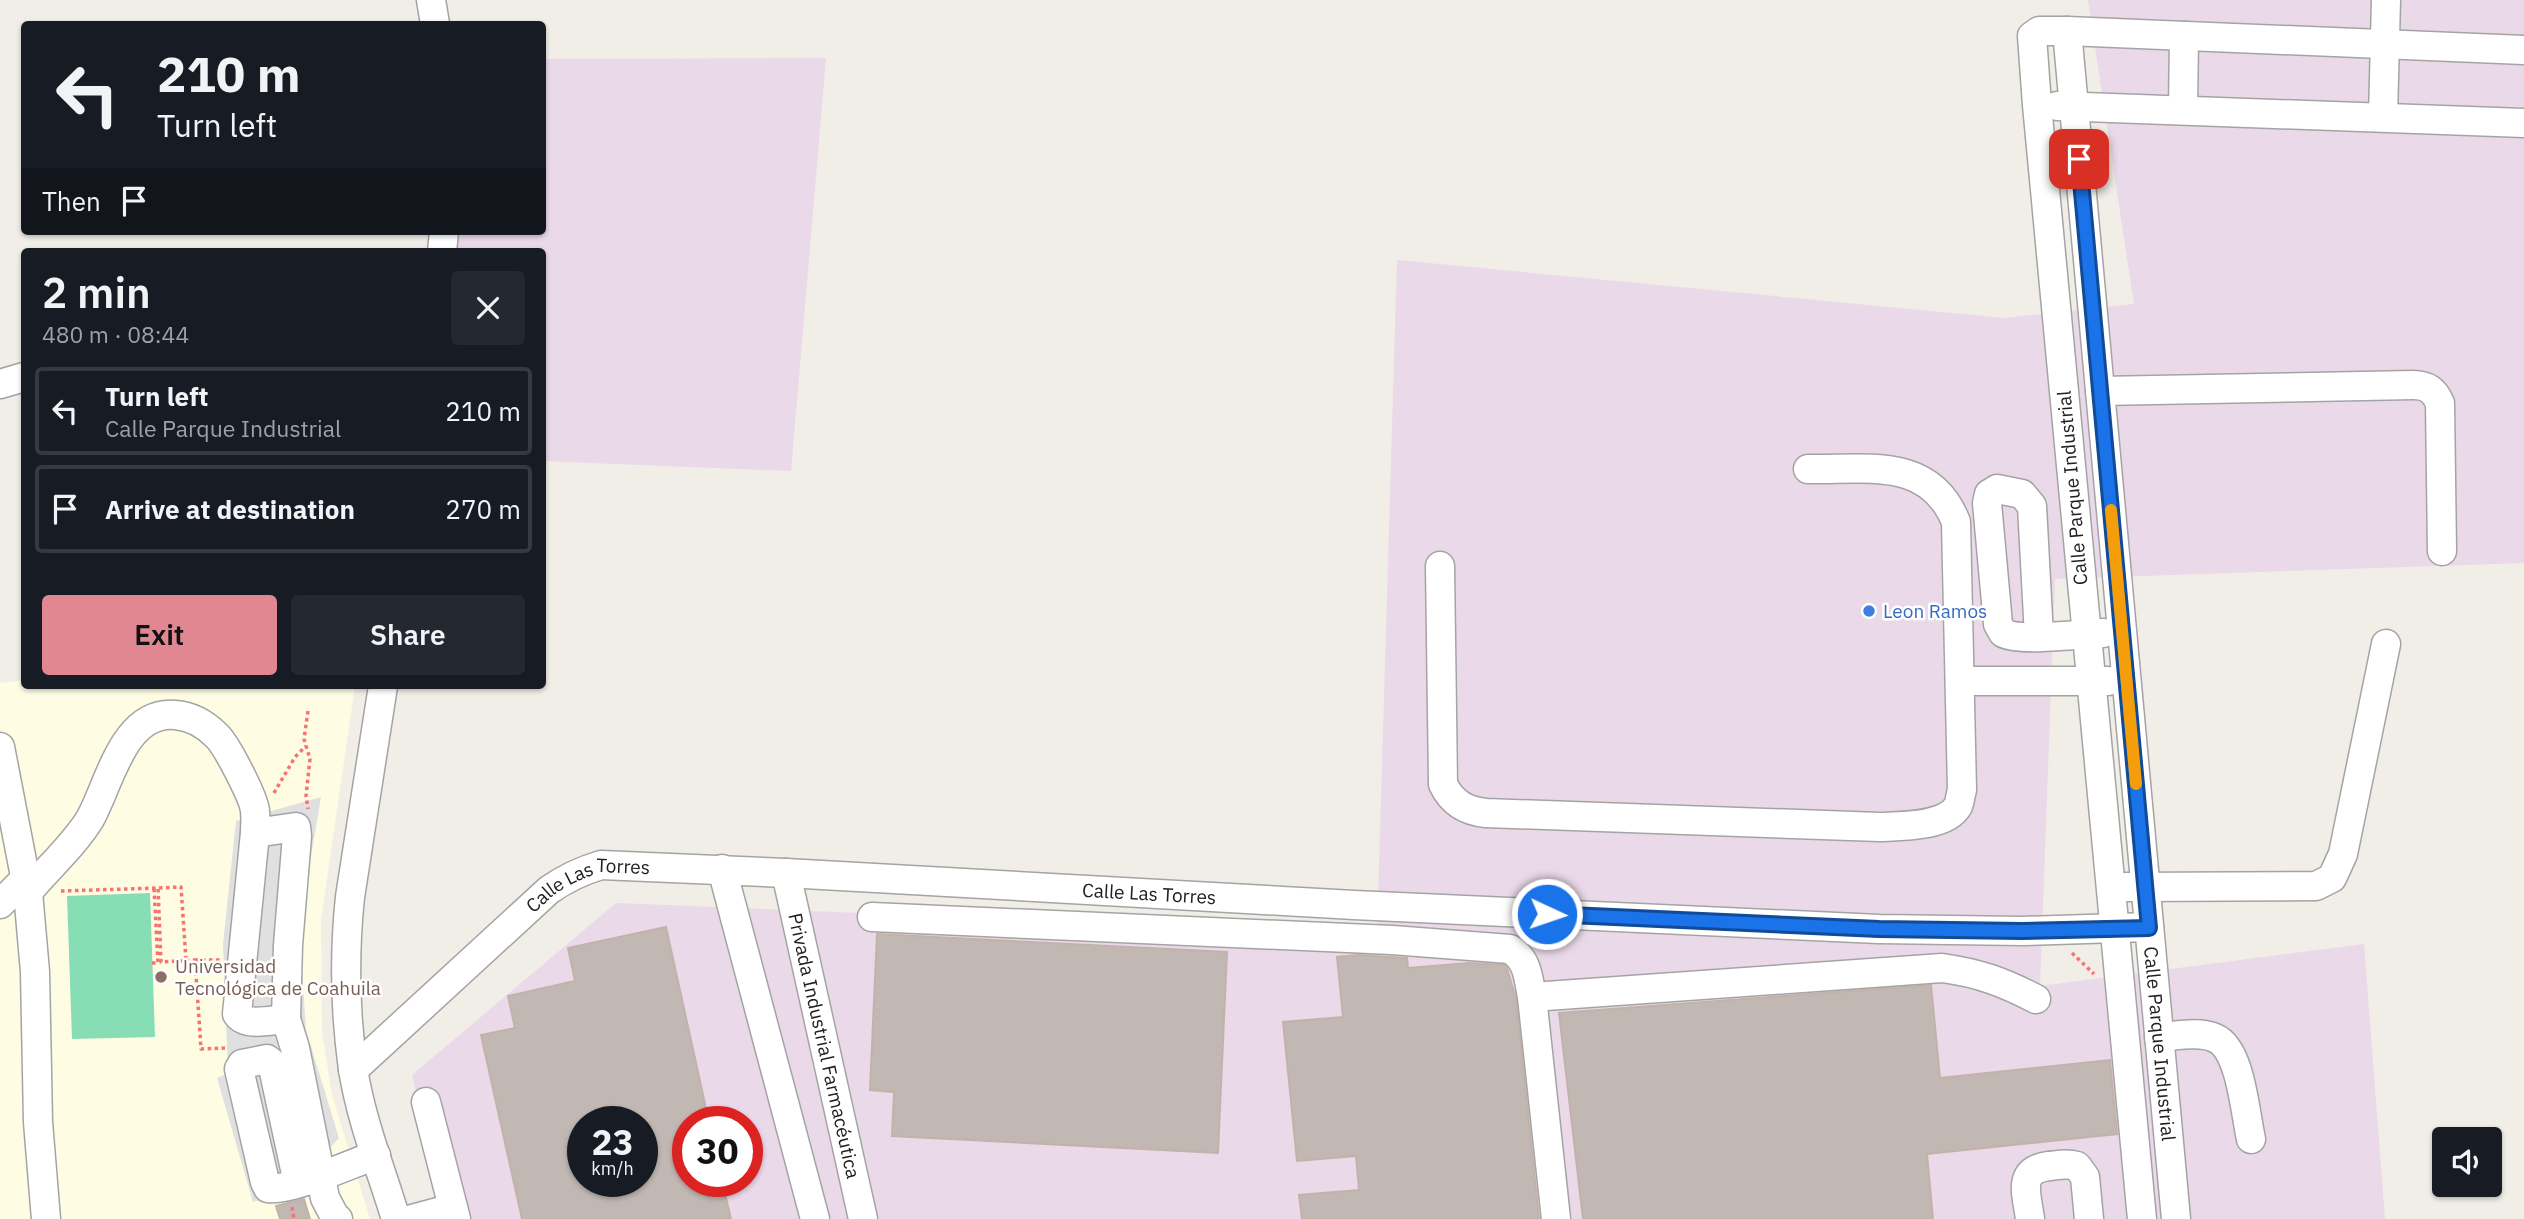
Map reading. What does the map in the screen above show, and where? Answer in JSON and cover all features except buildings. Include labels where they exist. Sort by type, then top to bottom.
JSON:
[{"type":"street","points":[[431,0],[434,21]]},
{"type":"street","points":[[2383,117],[2386,0]]},
{"type":"street","name":"Calle Parque Industrial","points":[[2142,1219],[2089,681],[2037,105],[2032,41],[2035,32],[2039,31],[2067,31],[2176,1219]]},
{"type":"street","points":[[2067,31],[2524,50]]},
{"type":"street","points":[[2183,110],[2184,36]]},
{"type":"street","points":[[2037,105],[2524,123]]},
{"type":"street","points":[[0,384],[21,378]]},
{"type":"street","points":[[2100,391],[2413,385],[2430,388],[2440,403],[2442,551]]},
{"type":"street","points":[[1440,566],[1443,784],[1449,798],[1475,811],[1880,827],[1937,821],[1951,814],[1959,805],[1962,790],[1958,536],[1951,508],[1940,492],[1924,480],[1906,473],[1808,469]]},
{"type":"street","points":[[2039,636],[2032,506],[2022,494],[1997,489],[1989,494],[1987,503],[1998,624],[2003,633],[2009,637],[2039,636],[2085,634],[2122,633]]},
{"type":"street","points":[[2075,531],[2113,527]]},
{"type":"street","points":[[2110,887],[2316,886],[2332,878],[2343,854],[2386,644]]},
{"type":"street","points":[[1961,681],[2127,681]]},
{"type":"street","points":[[383,689],[356,853],[347,930],[346,997],[353,1070],[376,1155],[398,1218],[454,1214],[426,1102]]},
{"type":"street","points":[[0,904],[27,885],[83,830],[121,752],[137,728],[157,717],[170,715],[185,716],[210,729],[228,750],[256,809],[274,832],[288,945],[286,1019],[295,1048],[310,1179]]},
{"type":"street","points":[[0,747],[27,885],[35,972],[38,1122],[46,1219]]},
{"type":"street","points":[[274,832],[237,1014],[246,1022],[286,1019]]},
{"type":"street","name":"Calle Las Torres","points":[[353,1070],[565,878],[601,865],[722,869],[1353,905],[1879,929],[2022,931],[2149,928]]},
{"type":"street","points":[[722,869],[815,1219]]},
{"type":"street","name":"Privada Industrial Farmacéutica","points":[[786,873],[863,1219]]},
{"type":"street","points":[[872,917],[1510,949],[1519,954],[1525,962],[1532,997],[1556,1219]]},
{"type":"street","points":[[1532,997],[1942,968],[2000,981],[2036,999]]},
{"type":"street","points":[[2160,1037],[2208,1036],[2224,1043],[2234,1058],[2251,1139]]},
{"type":"street","points":[[240,1066],[267,1059],[272,1063],[310,1179],[326,1198],[338,1219]]},
{"type":"street","points":[[310,1179],[376,1155]]},
{"type":"street","points":[[2029,1219],[2026,1181],[2028,1175],[2037,1168],[2070,1164],[2077,1166],[2085,1177],[2089,1219]]},
{"type":"path","points":[[306,746],[295,757],[272,798],[274,832],[306,832],[309,817],[306,796],[310,759],[304,739],[308,711]]},
{"type":"path","points":[[27,885],[147,891],[181,887],[186,960]]},
{"type":"path","points":[[156,888],[161,962],[195,960],[201,1049],[221,1047],[236,1051],[240,1066]]},
{"type":"path","points":[[152,963],[158,963],[156,888]]},
{"type":"path","points":[[2063,949],[2091,969],[2099,979]]},
{"type":"shaded area","points":[[2088,0],[2524,0],[2524,563],[2055,579],[2040,986],[2364,944],[2385,1219],[447,1219],[412,1075],[616,903],[1377,934],[1397,260],[2004,318],[2134,304]]},
{"type":"shaded area","points":[[826,58],[791,471],[546,461],[546,248],[455,248],[457,235],[546,235],[546,59]]},
{"type":"shaded area","name":"Universidad Tecnológica de Coahuila","points":[[21,680],[21,689],[355,689],[321,920],[322,1033],[332,1095],[370,1219],[0,1219],[0,683]]},
{"type":"shaded area","points":[[321,797],[307,881],[301,954],[306,1030],[339,1138],[327,1151],[310,1185],[253,1202],[217,1078],[228,1073],[223,944],[236,821]]},
{"type":"green space","points":[[150,893],[155,1037],[72,1039],[67,896]]},
{"type":"slow traffic","points":[[2111,510],[2136,784]]},
{"type":"place","name":"Leon Ramos","points":[[1869,611]]},
{"type":"place","name":"Universidad Tecnológica de Coahuila","points":[[161,977]]},
{"type":"route","points":[[1547,914],[1879,929],[2022,931],[2149,928],[2079,159]]}]
